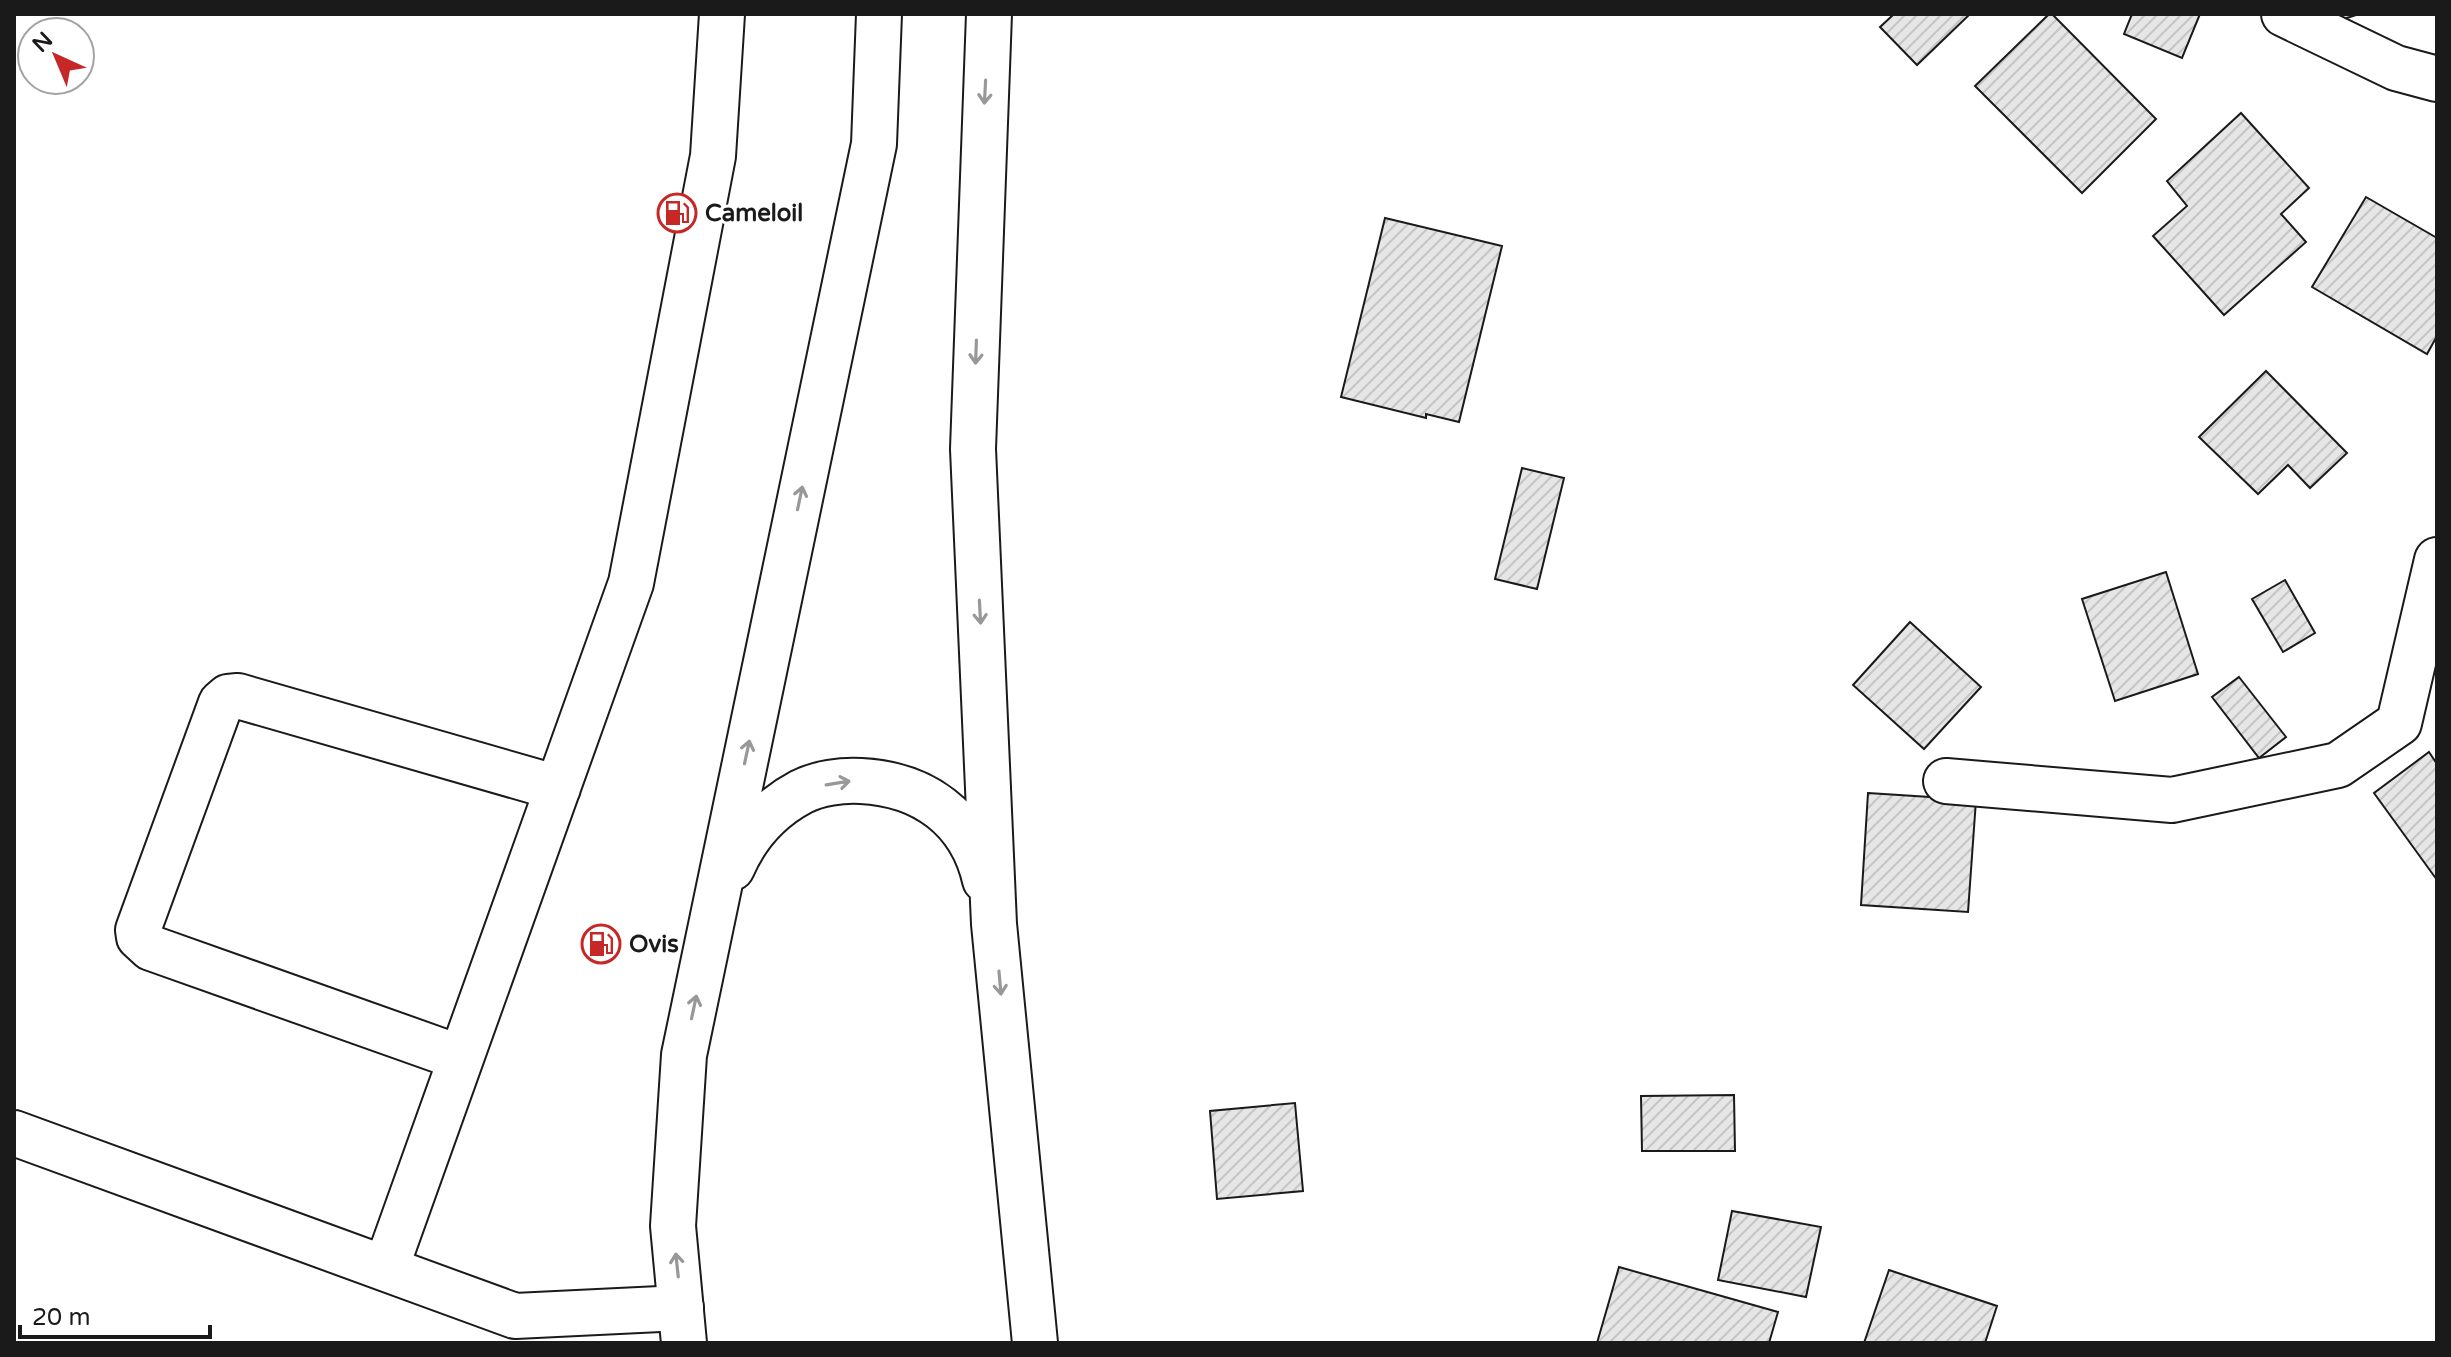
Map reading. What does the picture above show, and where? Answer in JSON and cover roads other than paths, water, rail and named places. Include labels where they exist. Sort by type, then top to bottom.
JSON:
[{"type":"main road","points":[[386,1268],[631,583],[713,156],[722,14]]},
{"type":"main road","points":[[14,1133],[515,1316],[682,1326],[673,1226],[684,1055],[874,144],[879,14]]},
{"type":"main road","points":[[989,14],[973,449],[994,924],[1035,1343]]},
{"type":"main road","points":[[2284,14],[2396,68],[2437,79]]},
{"type":"main road","points":[[1946,781],[2172,800],[2338,765],[2399,723],[2437,560]]},
{"type":"main road","points":[[461,1058],[151,948],[139,937],[138,930],[221,703],[228,697],[238,696],[558,788]]},
{"type":"main road","points":[[714,910],[742,845],[768,814],[803,791],[843,780],[884,782],[924,796],[956,822],[979,856],[994,924]]},
{"type":"place","name":"Cameloil","points":[[677,213]]},
{"type":"place","name":"Ovis","points":[[601,944]]}]
